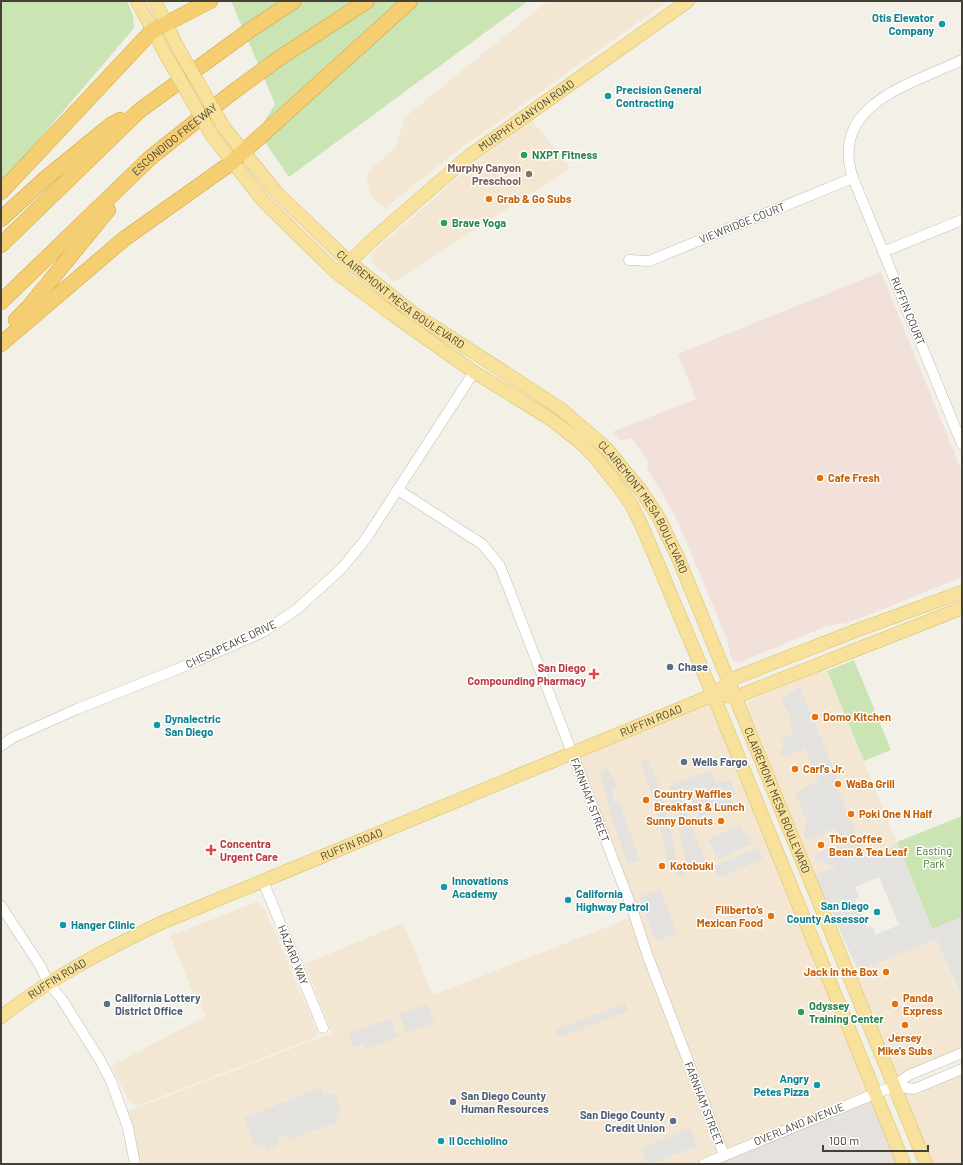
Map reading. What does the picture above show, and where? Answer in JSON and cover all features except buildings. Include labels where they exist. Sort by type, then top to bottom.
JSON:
[{"type":"highway","points":[[1,192],[152,30],[210,1]]},
{"type":"highway","points":[[1,245],[139,111],[250,30],[294,1]]},
{"type":"highway","name":"ESCONDIDO FREEWAY","points":[[1,302],[150,158],[253,77],[367,1]]},
{"type":"highway","points":[[1,344],[124,239],[231,162],[410,1]]},
{"type":"highway","points":[[1,219],[46,178],[112,125],[139,111]]},
{"type":"highway","points":[[1,335],[28,308],[150,158]]},
{"type":"main road","name":"CLAIREMONT MESA BOULEVARD","points":[[137,1],[212,136],[264,203],[338,274],[474,372],[552,420],[594,456],[631,504],[642,526],[713,695],[904,1164]]},
{"type":"main road","name":"CLAIREMONT MESA BOULEVARD","points":[[155,1],[178,48],[225,129],[242,152],[277,193],[349,262],[413,314],[561,409],[606,448],[642,492],[658,518],[678,560],[736,697],[926,1164]]},
{"type":"main road","name":"MURPHY CANYON ROAD","points":[[338,274],[349,262],[481,146],[688,1]]},
{"type":"main road","name":"RUFFIN ROAD","points":[[1,1017],[48,983],[114,945],[263,881],[713,695],[729,682],[854,631],[962,592]]},
{"type":"main road","name":"RUFFIN ROAD","points":[[713,695],[736,697],[962,608]]},
{"type":"street","name":"RUFFIN COURT","points":[[962,60],[880,98],[867,108],[860,117],[849,141],[850,168],[853,178],[962,443]]},
{"type":"street","name":"VIEWRIDGE COURT","points":[[629,260],[649,261],[853,178]]},
{"type":"street","points":[[883,252],[962,220]]},
{"type":"street","name":"CHESAPEAKE DRIVE","points":[[1,746],[12,738],[77,709],[220,651],[281,621],[298,609],[341,569],[364,540],[474,372]]},
{"type":"street","name":"FARNHAM STREET","points":[[398,490],[482,544],[500,566],[724,1155]]},
{"type":"street","name":"HAZARD WAY","points":[[263,881],[323,1028]]},
{"type":"street","points":[[1,906],[41,967],[48,983],[61,998],[100,1060],[111,1082],[128,1128],[136,1164]]},
{"type":"street","name":"OVERLAND AVENUE","points":[[704,1164],[894,1086],[909,1075],[962,1053]]},
{"type":"street","name":"OVERLAND AVENUE","points":[[894,1086],[914,1088],[962,1069]]},
{"type":"shaded area","points":[[548,1],[668,1],[457,151],[385,208],[372,198],[367,179],[368,171],[395,148],[405,117]]},
{"type":"shaded area","points":[[531,119],[570,168],[394,282],[385,272],[383,273],[372,262],[372,253],[479,159]]},
{"type":"shaded area","points":[[881,272],[962,472],[962,577],[866,616],[846,623],[827,626],[740,662],[735,662],[731,658],[727,639],[679,524],[647,469],[648,460],[631,438],[621,441],[612,432],[696,399],[678,354]]},
{"type":"shaded area","points":[[826,669],[897,843],[815,875],[747,707],[749,701]]},
{"type":"shaded area","points":[[800,687],[837,778],[835,782],[865,856],[897,843],[932,929],[962,917],[962,999],[936,939],[858,971],[815,875],[836,867],[816,860],[813,855],[842,843],[836,828],[806,840],[803,834],[807,823],[795,792],[818,781],[805,748],[782,757],[780,751],[784,743],[782,738],[794,733],[789,721],[791,719],[781,698]],"holes":[[[879,877],[899,925],[875,935],[872,926],[867,928],[855,899],[859,897],[855,887]]]},
{"type":"shaded area","points":[[713,703],[875,1096],[716,1164],[139,1164],[126,1112],[332,1033],[305,964],[403,923],[433,995],[630,918],[575,758]]},
{"type":"shaded area","points":[[648,759],[663,795],[678,868],[682,867],[686,874],[678,878],[675,869],[669,870],[654,799],[640,762]]},
{"type":"shaded area","points":[[608,768],[618,788],[612,790],[614,802],[619,801],[640,860],[628,864],[611,816],[600,772]]},
{"type":"shaded area","points":[[710,770],[716,783],[730,780],[736,794],[730,796],[732,803],[699,817],[689,794],[680,797],[706,863],[688,871],[669,786]]},
{"type":"shaded area","points":[[740,826],[752,844],[718,859],[708,839]]},
{"type":"shaded area","points":[[758,848],[763,859],[718,878],[714,866]]},
{"type":"shaded area","points":[[660,889],[677,933],[656,941],[639,897]]},
{"type":"shaded area","points":[[256,902],[264,907],[319,1036],[139,1105],[130,1103],[111,1066],[206,1016],[192,990],[170,936]]},
{"type":"shaded area","points":[[936,939],[962,1002],[962,1051],[894,1081],[850,974]]},
{"type":"shaded area","points":[[625,1003],[628,1011],[558,1038],[555,1030]]},
{"type":"shaded area","points":[[427,1004],[434,1023],[407,1033],[399,1014]]},
{"type":"shaded area","points":[[390,1018],[398,1037],[366,1049],[364,1043],[353,1047],[348,1034]]},
{"type":"shaded area","points":[[962,1065],[962,1164],[928,1164],[898,1090]]},
{"type":"shaded area","points":[[321,1087],[325,1096],[334,1093],[342,1112],[335,1115],[338,1122],[290,1140],[287,1135],[277,1139],[279,1145],[267,1150],[264,1143],[255,1147],[244,1118]]},
{"type":"shaded area","points":[[875,1096],[902,1164],[715,1164]]},
{"type":"shaded area","points":[[690,1128],[697,1146],[651,1164],[647,1164],[641,1148]]},
{"type":"green space","points":[[1,1],[127,1],[133,15],[134,28],[1,184]]},
{"type":"green space","points":[[231,1],[528,1],[289,177],[258,132],[275,104]]},
{"type":"green space","points":[[854,660],[891,750],[864,761],[827,671]]},
{"type":"green space","name":"Easting Park","points":[[962,816],[962,917],[932,929],[897,842]]},
{"type":"place","name":"Otis Elevator Company","points":[[942,24]]},
{"type":"place","name":"Precision General Contracting","points":[[608,96]]},
{"type":"place","name":"NXPT Fitness","points":[[524,155]]},
{"type":"place","name":"Murphy Canyon Preschool","points":[[529,174]]},
{"type":"place","name":"Grab & Go Subs","points":[[489,199]]},
{"type":"place","name":"Brave Yoga","points":[[444,223]]},
{"type":"place","name":"Cafe Fresh","points":[[820,478]]},
{"type":"place","name":"Chase","points":[[670,667]]},
{"type":"place","name":"San Diego Compounding Pharmacy","points":[[594,674]]},
{"type":"place","name":"Domo Kitchen","points":[[815,717]]},
{"type":"place","name":"Dynalectric San Diego","points":[[157,725]]},
{"type":"place","name":"Wells Fargo","points":[[684,762]]},
{"type":"place","name":"Carl's Jr.","points":[[795,769]]},
{"type":"place","name":"WaBa Grill","points":[[838,784]]},
{"type":"place","name":"Country Waffles Breakfast & Lunch","points":[[646,800]]},
{"type":"place","name":"Poki One N Half","points":[[851,814]]},
{"type":"place","name":"Sunny Donuts","points":[[721,821]]},
{"type":"place","name":"The Coffee Bean & Tea Leaf","points":[[821,845]]},
{"type":"place","name":"Concentra Urgent Care","points":[[211,850]]},
{"type":"place","name":"Kotobuki","points":[[662,866]]},
{"type":"place","name":"Innovations Academy","points":[[444,887]]},
{"type":"place","name":"California Highway Patrol","points":[[568,900]]},
{"type":"place","name":"San Diego County Assessor","points":[[877,912]]},
{"type":"place","name":"Filiberto’s Mexican Food","points":[[771,916]]},
{"type":"place","name":"Hanger Clinic","points":[[63,925]]},
{"type":"place","name":"Jack in the Box","points":[[886,972]]},
{"type":"place","name":"California Lottery District Office","points":[[107,1004]]},
{"type":"place","name":"Panda Express","points":[[895,1004]]},
{"type":"place","name":"Odyssey Training Center","points":[[801,1012]]},
{"type":"place","name":"Jersey Mike's Subs","points":[[905,1025]]},
{"type":"place","name":"Angry Petes Pizza","points":[[817,1085]]},
{"type":"place","name":"San Diego County Human Resources","points":[[453,1102]]},
{"type":"place","name":"San Diego County Credit Union","points":[[673,1121]]},
{"type":"place","name":"Il Occhiolino","points":[[441,1141]]}]
